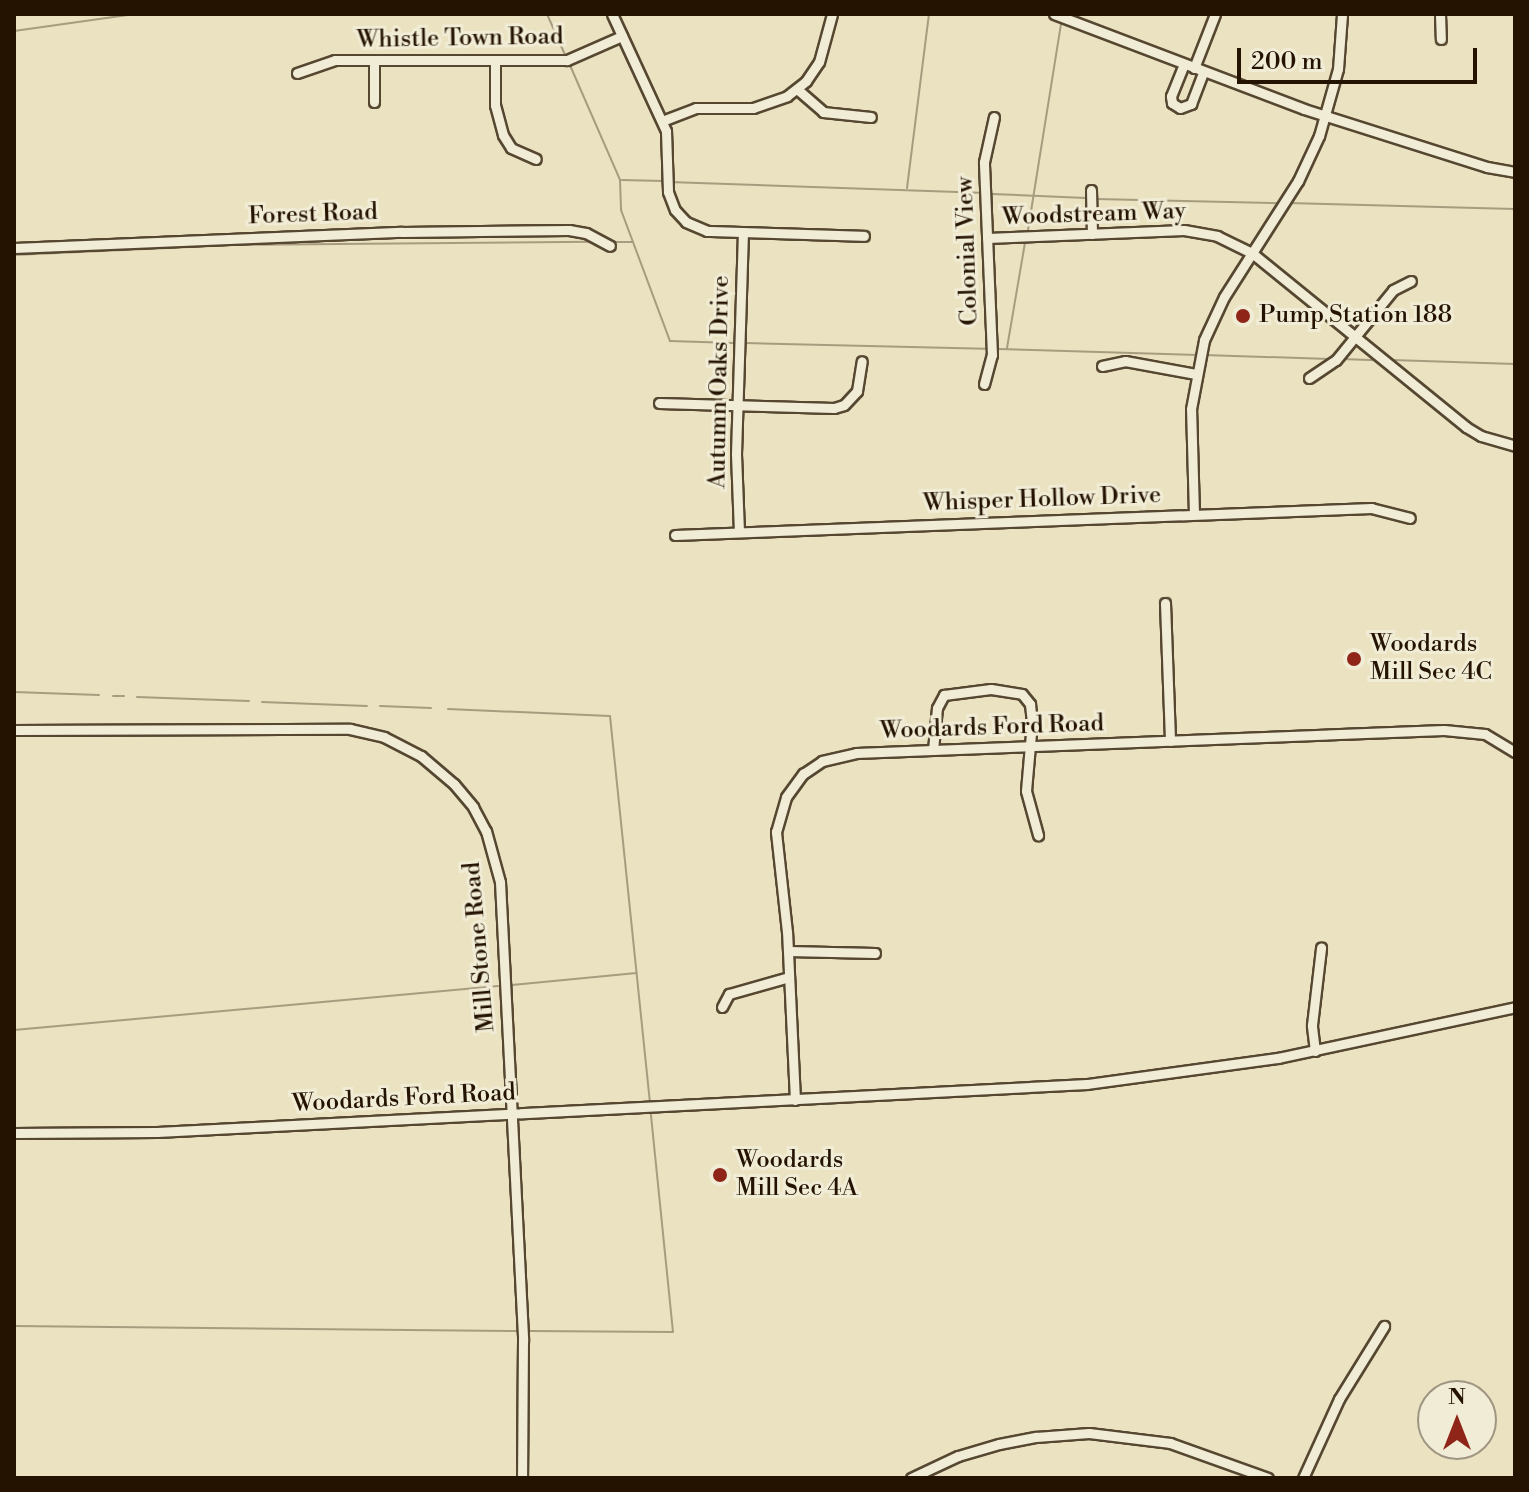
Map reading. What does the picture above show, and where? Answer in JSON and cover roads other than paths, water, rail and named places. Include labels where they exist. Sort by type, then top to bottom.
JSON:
[{"type":"street","points":[[612,14],[662,121],[668,140],[668,192],[675,210],[695,227],[743,232],[864,236]]},
{"type":"street","points":[[662,121],[696,108],[766,106],[797,89],[819,62],[832,14]]},
{"type":"street","points":[[1054,14],[1326,116],[1487,167],[1515,172]]},
{"type":"street","points":[[1194,68],[1215,14]]},
{"type":"street","points":[[1194,514],[1191,421],[1196,374],[1215,312],[1298,181],[1326,116],[1338,69],[1342,14]]},
{"type":"street","points":[[1440,14],[1441,39]]},
{"type":"street","name":"Whistle Town Road","points":[[297,73],[322,62],[567,60],[622,36]]},
{"type":"street","points":[[374,60],[374,102]]},
{"type":"street","points":[[495,60],[495,105],[503,135],[511,148],[536,159]]},
{"type":"street","points":[[797,89],[823,112],[871,117]]},
{"type":"street","name":"Colonial View","points":[[984,384],[992,355],[984,162],[994,117]]},
{"type":"street","points":[[1091,190],[1092,234]]},
{"type":"street","name":"Forest Road","points":[[14,248],[402,232],[569,230],[586,233],[610,246]]},
{"type":"street","name":"Woodstream Way","points":[[987,238],[1193,231],[1217,236],[1252,253],[1466,427],[1481,436],[1515,446]]},
{"type":"street","name":"Autumn Oaks Drive","points":[[739,532],[738,405],[743,232]]},
{"type":"street","points":[[1309,378],[1336,360],[1393,290],[1411,281]]},
{"type":"street","points":[[659,403],[841,407],[857,391],[862,361]]},
{"type":"street","points":[[1102,366],[1125,361],[1196,374]]},
{"type":"street","name":"Whisper Hollow Drive","points":[[675,535],[1371,508],[1410,518]]},
{"type":"street","points":[[1165,603],[1170,741]]},
{"type":"street","points":[[933,750],[937,708],[944,695],[965,689],[1009,689],[1022,694],[1030,704],[1032,746],[1026,791],[1038,835]]},
{"type":"street","name":"Mill Stone Road","points":[[14,730],[350,729],[400,744],[441,771],[478,815],[495,856],[500,882],[523,1340],[522,1478]]},
{"type":"street","name":"Woodards Ford Road","points":[[795,1100],[788,951],[776,832],[783,802],[792,787],[822,761],[842,755],[933,750],[1464,729],[1498,739],[1515,752]]},
{"type":"street","points":[[1315,1051],[1312,1025],[1321,948]]},
{"type":"street","points":[[788,951],[875,953]]},
{"type":"street","points":[[722,1007],[729,994],[789,977]]},
{"type":"street","name":"Woodards Ford Road","points":[[14,1133],[157,1132],[1087,1084],[1315,1051],[1515,1007]]},
{"type":"street","points":[[1303,1478],[1339,1399],[1384,1326]]},
{"type":"street","points":[[911,1478],[958,1456],[999,1444],[1036,1437],[1089,1433],[1170,1443],[1268,1478]]},
{"type":"waterway","points":[[14,31],[135,14]]},
{"type":"waterway","points":[[547,14],[566,57]]},
{"type":"waterway","points":[[907,188],[929,14]]},
{"type":"waterway","points":[[1028,230],[1061,24]]},
{"type":"waterway","points":[[569,63],[620,180],[621,210],[670,341],[733,343]]},
{"type":"waterway","points":[[622,180],[663,181]]},
{"type":"waterway","points":[[669,182],[979,193]]},
{"type":"waterway","points":[[992,194],[1086,198]]},
{"type":"waterway","points":[[1096,199],[1278,203]]},
{"type":"waterway","points":[[1288,203],[1515,209]]},
{"type":"waterway","points":[[14,255],[234,245],[593,242]]},
{"type":"waterway","points":[[611,242],[633,242]]},
{"type":"waterway","points":[[1007,348],[1025,243]]},
{"type":"waterway","points":[[746,343],[985,349]]},
{"type":"waterway","points":[[998,349],[1198,355]]},
{"type":"waterway","points":[[1204,355],[1330,359]]},
{"type":"waterway","points":[[1340,359],[1378,360]]},
{"type":"waterway","points":[[1392,360],[1515,364]]},
{"type":"waterway","points":[[14,692],[99,695]]},
{"type":"waterway","points":[[113,696],[124,696]]},
{"type":"waterway","points":[[137,697],[249,701]]},
{"type":"waterway","points":[[262,702],[367,706]]},
{"type":"waterway","points":[[380,706],[431,708]]},
{"type":"waterway","points":[[448,709],[610,716],[650,1101]]},
{"type":"waterway","points":[[512,985],[636,973]]},
{"type":"waterway","points":[[14,1030],[498,986]]},
{"type":"waterway","points":[[529,1331],[673,1332],[651,1114]]},
{"type":"waterway","points":[[14,1326],[516,1331]]},
{"type":"place","name":"Pump Station 188","points":[[1243,316]]},
{"type":"place","name":"Woodards Mill Sec 4C","points":[[1354,659]]},
{"type":"place","name":"Woodards Mill Sec 4A","points":[[720,1175]]}]
